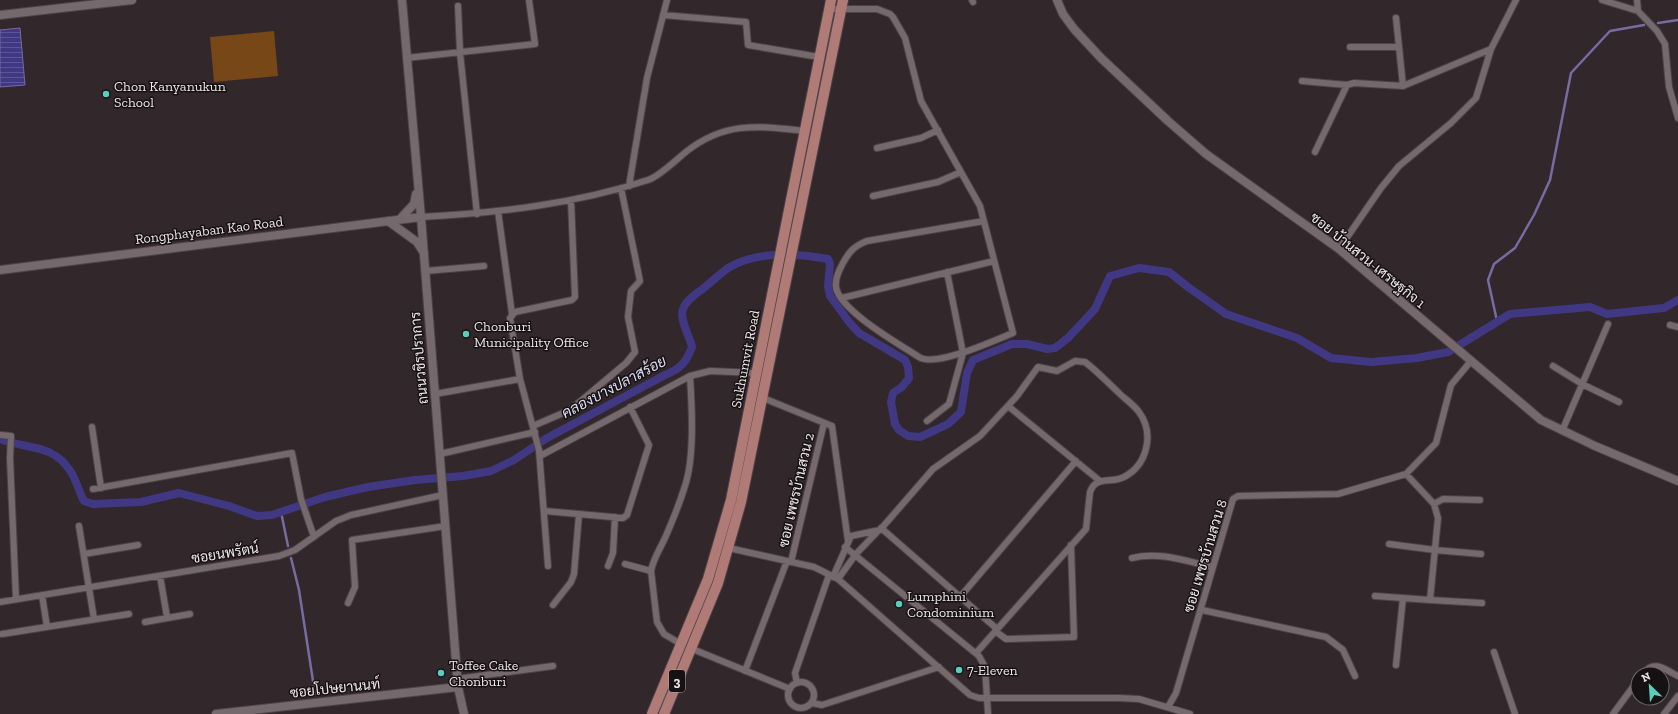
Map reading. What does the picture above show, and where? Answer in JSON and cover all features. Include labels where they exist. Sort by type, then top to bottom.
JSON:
[{"type":"main road","name":"Sukhumvit Road","points":[[652,714],[708,579],[731,500],[830,5]]},
{"type":"main road","name":"Sukhumvit Road","points":[[664,714],[718,583],[741,502],[842,5]]},
{"type":"main road","points":[[767,322],[778,325]]},
{"type":"street","points":[[0,15],[132,0]]},
{"type":"street","name":"ถนนวชิรปราการ","points":[[402,0],[442,471],[457,683],[464,714]]},
{"type":"street","points":[[406,58],[535,44],[528,0]]},
{"type":"street","points":[[629,186],[647,78],[667,0]]},
{"type":"street","name":"ซอย บ้านสวน-เศรษฐกิจ 1","points":[[1057,0],[1063,14],[1074,29],[1101,58],[1168,121],[1206,154],[1339,249],[1541,420],[1562,431],[1678,481]]},
{"type":"street","points":[[1602,0],[1638,11],[1657,31],[1665,44],[1669,88],[1678,118]]},
{"type":"street","points":[[1637,0],[1638,11]]},
{"type":"street","points":[[1339,249],[1380,188],[1400,166],[1451,123],[1476,98],[1491,49],[1514,2]]},
{"type":"street","points":[[830,5],[842,5],[877,10],[890,14],[893,17],[904,38],[922,101],[980,206],[984,221],[994,261],[1013,333],[963,353],[931,360],[922,359],[852,311],[842,298],[836,288],[839,270],[849,253],[858,245],[867,241],[984,221]]},
{"type":"street","points":[[458,6],[460,53],[477,214]]},
{"type":"street","points":[[663,15],[746,22],[748,45],[820,57]]},
{"type":"street","points":[[1396,18],[1403,86]]},
{"type":"street","points":[[1350,48],[1399,47]]},
{"type":"street","points":[[1302,81],[1347,85],[1354,83],[1403,86],[1491,49]]},
{"type":"street","points":[[1315,152],[1347,85]]},
{"type":"street","points":[[421,217],[477,214],[600,195],[651,180],[711,135],[729,129],[781,128],[805,131]]},
{"type":"street","points":[[876,148],[921,138],[938,130]]},
{"type":"street","points":[[873,196],[938,182],[961,172]]},
{"type":"street","points":[[400,220],[414,204],[418,184]]},
{"type":"street","points":[[440,454],[535,432],[570,410],[626,363],[635,352],[628,317],[631,291],[640,281],[621,188]]},
{"type":"street","points":[[512,314],[519,311],[572,300],[575,297],[570,200]]},
{"type":"street","points":[[498,211],[512,314],[510,318],[520,379],[535,432],[539,453],[545,511],[548,566]]},
{"type":"street","name":"Rongphayaban Kao Road","points":[[0,270],[421,217]]},
{"type":"street","points":[[388,221],[417,242],[424,254]]},
{"type":"street","points":[[842,298],[994,261]]},
{"type":"street","points":[[425,271],[484,266]]},
{"type":"street","points":[[927,421],[949,404],[963,353],[947,272]]},
{"type":"street","points":[[1562,431],[1608,324]]},
{"type":"street","points":[[1670,325],[1678,327]]},
{"type":"street","points":[[833,577],[934,469],[976,440],[1008,406],[1038,367],[1058,371],[1076,361],[1083,361],[1138,411],[1144,424],[1147,437],[1144,457],[1140,465],[1119,479],[1100,481],[1093,486],[1090,492],[1086,529],[976,653]]},
{"type":"street","name":"ซอย เพชรบ้านสวน 8","points":[[1168,707],[1176,693],[1202,610],[1212,567],[1233,499],[1238,496],[1338,494],[1406,474],[1436,443],[1451,385],[1470,361]]},
{"type":"street","points":[[1553,366],[1582,384],[1619,402]]},
{"type":"street","points":[[539,453],[690,376],[710,371],[757,373]]},
{"type":"street","points":[[679,648],[664,634],[657,622],[651,571],[652,563],[665,537],[685,488],[690,462],[692,405],[690,376]]},
{"type":"street","points":[[435,394],[520,379]]},
{"type":"street","points":[[763,398],[832,426],[847,544],[856,554],[976,653],[981,659],[985,667],[988,714]]},
{"type":"street","points":[[1008,406],[1100,481]]},
{"type":"street","points":[[545,511],[624,518],[629,512],[648,450],[648,441],[630,407]]},
{"type":"street","name":"ซอย เพชรบ้านสวน 2","points":[[745,671],[789,562],[824,423]]},
{"type":"street","points":[[92,427],[101,488]]},
{"type":"street","points":[[1,435],[11,436],[10,451],[16,599]]},
{"type":"street","points":[[93,489],[292,453],[301,499],[314,537]]},
{"type":"street","points":[[960,597],[1076,461]]},
{"type":"street","points":[[1406,474],[1434,504],[1438,518],[1430,600]]},
{"type":"street","name":"ซอยนพรัตน์","points":[[0,602],[279,556],[295,550],[336,521],[351,515],[443,495]]},
{"type":"street","points":[[1434,504],[1443,499],[1480,500]]},
{"type":"street","points":[[552,605],[571,582],[574,574],[579,514]]},
{"type":"street","points":[[608,566],[613,553],[615,517]]},
{"type":"street","points":[[79,526],[94,619]]},
{"type":"street","points":[[348,604],[355,587],[352,540],[446,526]]},
{"type":"street","points":[[797,683],[795,673],[847,544],[854,535],[879,529]]},
{"type":"street","points":[[879,529],[960,597],[1006,639],[1074,637],[1071,545]]},
{"type":"street","points":[[1389,544],[1481,554]]},
{"type":"street","points":[[84,554],[138,545]]},
{"type":"street","points":[[729,548],[814,567],[833,577],[970,695],[988,698],[1139,699],[1190,714]]},
{"type":"street","points":[[1132,558],[1146,555],[1161,556],[1212,567]]},
{"type":"street","points":[[625,564],[651,571]]},
{"type":"street","points":[[160,576],[167,617]]},
{"type":"street","points":[[42,595],[47,627]]},
{"type":"street","points":[[1375,596],[1482,603]]},
{"type":"street","points":[[1396,665],[1403,598]]},
{"type":"street","points":[[1202,610],[1326,637],[1343,650],[1355,676]]},
{"type":"street","points":[[2,634],[129,614]]},
{"type":"street","points":[[145,622],[190,614]]},
{"type":"street","points":[[690,648],[790,689]]},
{"type":"street","points":[[1494,652],[1515,714]]},
{"type":"street","points":[[457,683],[553,666]]},
{"type":"street","points":[[812,703],[814,695],[812,687],[805,683],[797,683],[790,689],[789,701],[795,707],[802,708],[812,703],[822,705],[939,667]]},
{"type":"street","name":"ซอยโปษยานนท์","points":[[216,714],[457,683]]},
{"type":"street","points":[[1613,714],[1630,691]]},
{"type":"street","points":[[1664,714],[1678,696]]},
{"type":"shaded area","points":[[20,28],[25,85],[0,87],[0,30]]},
{"type":"shaded area","points":[[274,31],[278,76],[214,82],[210,37]]},
{"type":"waterway","points":[[1658,23],[1678,20]]},
{"type":"waterway","points":[[1497,321],[1488,280],[1494,264],[1515,248],[1534,215],[1550,180],[1571,73],[1610,31],[1644,25]]},
{"type":"waterway","name":"คลองบางปลาสร้อย","points":[[0,439],[39,449],[56,456],[71,472],[84,501],[93,504],[141,502],[179,493],[229,506],[257,516],[272,515],[325,497],[368,487],[415,480],[463,476],[491,471],[514,460],[547,438],[679,368],[685,361],[692,347],[682,318],[684,306],[692,297],[728,268],[739,262],[764,256],[803,255],[828,259],[830,264],[828,286],[830,296],[849,322],[859,333],[905,360],[908,367],[909,378],[902,387],[893,393],[891,402],[895,424],[899,430],[908,436],[920,437],[948,424],[961,412],[967,373],[973,360],[1012,344],[1027,344],[1047,349],[1055,348],[1068,338],[1095,309],[1110,276],[1139,268],[1169,272],[1226,314],[1297,338],[1331,358],[1371,362],[1417,358],[1448,352],[1510,314],[1590,307],[1607,314],[1664,308],[1678,300]]},
{"type":"waterway","points":[[281,512],[288,546]]},
{"type":"waterway","points":[[291,558],[299,590],[315,694]]},
{"type":"place","name":"Chon Kanyanukun School","points":[[106,94]]},
{"type":"place","name":"Chonburi Municipality Office","points":[[466,334]]},
{"type":"place","name":"Lumphini Condominium","points":[[899,604]]},
{"type":"place","name":"7-Eleven","points":[[959,670]]},
{"type":"place","name":"Toffee Cake Chonburi","points":[[441,673]]}]
